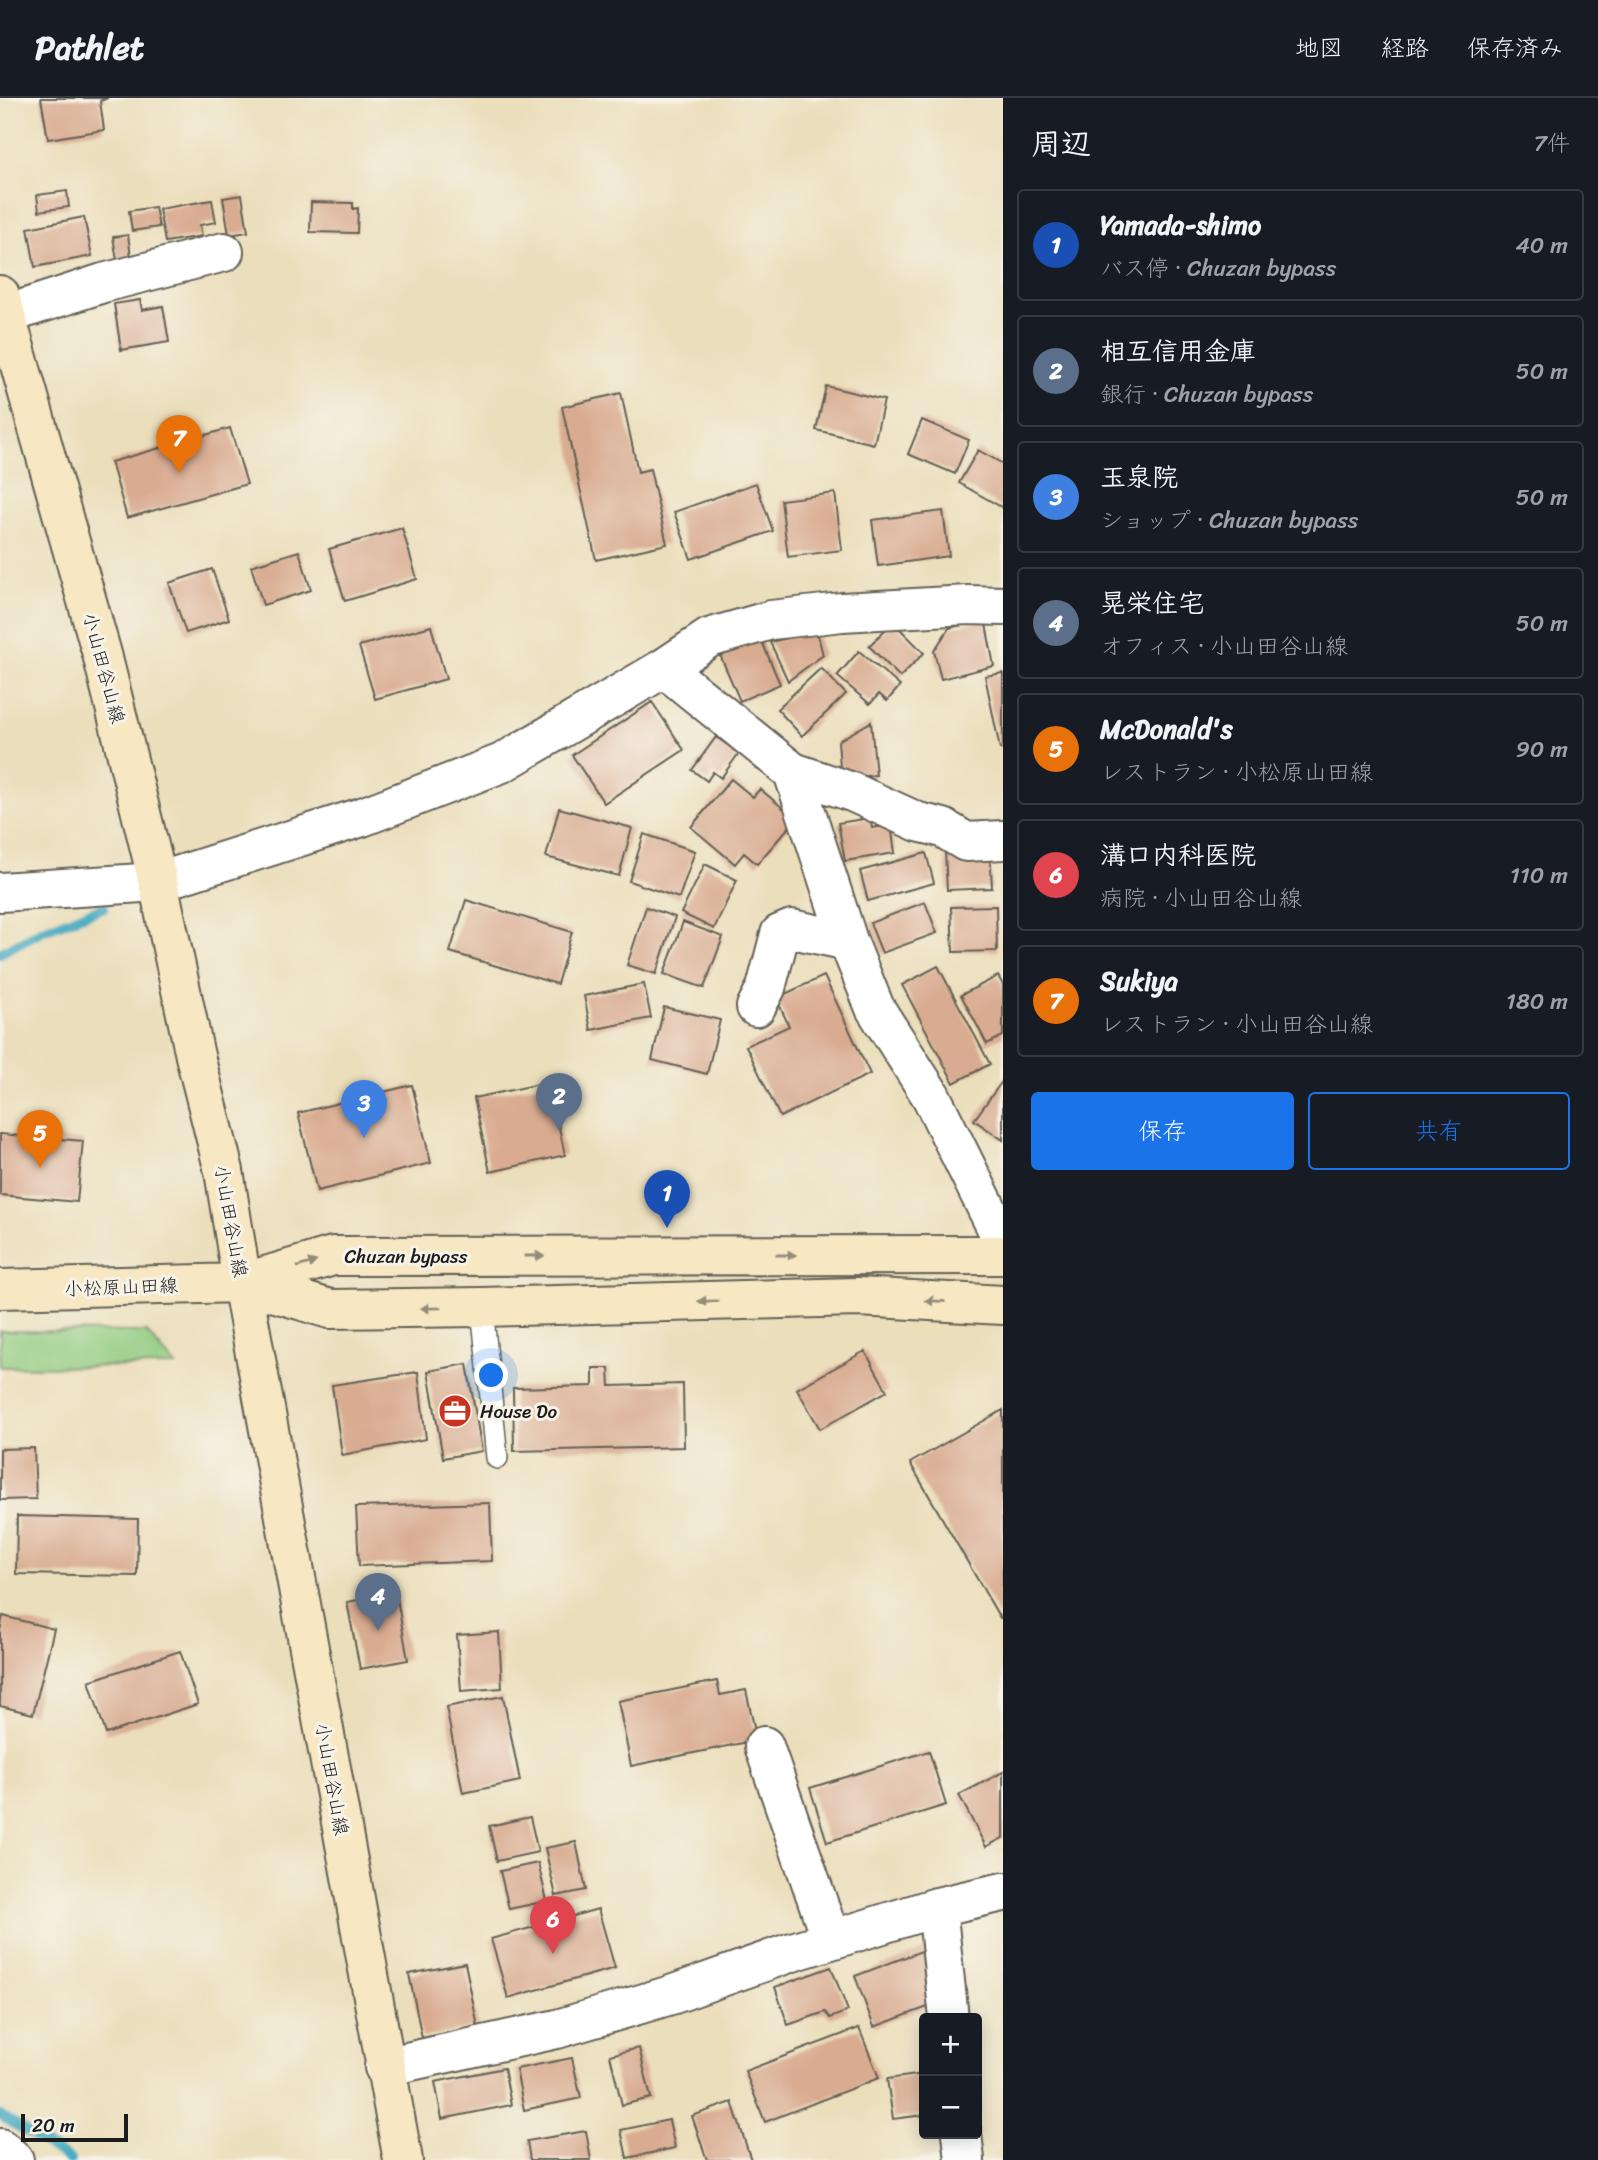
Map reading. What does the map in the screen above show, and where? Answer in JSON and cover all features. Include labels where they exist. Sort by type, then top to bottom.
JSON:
[{"type":"main road","name":"小山田谷山線","points":[[2,305],[102,654],[158,882],[195,1056],[224,1171],[242,1283],[403,2160]]},
{"type":"main road","name":"Chuzan bypass","points":[[242,1283],[333,1256],[1003,1255]]},
{"type":"main road","name":"小松原山田線","points":[[0,1289],[242,1283]]},
{"type":"main road","points":[[242,1283],[330,1309],[858,1297],[1003,1305]]},
{"type":"street","points":[[2,305],[224,252]]},
{"type":"street","points":[[0,892],[158,882],[362,817],[502,763],[664,668],[709,638],[771,620],[842,612],[1003,606]]},
{"type":"street","points":[[664,668],[793,772],[852,792],[918,822],[943,828],[966,842],[1003,840]]},
{"type":"street","points":[[793,772],[848,941],[875,1008],[931,1097],[1003,1241]]},
{"type":"street","points":[[756,1007],[766,988],[780,934],[792,929],[848,941]]},
{"type":"street","points":[[764,1746],[831,1940]]},
{"type":"street","points":[[384,2067],[557,2029],[671,1995],[937,1907],[1003,1892]]},
{"type":"street","points":[[937,1907],[949,2013]]},
{"type":"street","points":[[963,2139],[965,2160]]},
{"type":"street","points":[[0,2148],[14,2160]]},
{"type":"lane","points":[[482,1307],[498,1458]]},
{"type":"green space","points":[[0,1331],[146,1332],[176,1366],[0,1367]]},
{"type":"building","points":[[41,98],[108,98],[100,101],[104,130],[48,139]]},
{"type":"building","points":[[67,191],[69,207],[39,211],[37,195]]},
{"type":"building","points":[[242,195],[248,232],[229,235],[223,198]]},
{"type":"building","points":[[212,200],[216,222],[200,225],[202,236],[165,242],[159,209]]},
{"type":"building","points":[[311,202],[353,203],[353,209],[358,208],[357,233],[310,232]]},
{"type":"building","points":[[155,207],[159,227],[132,231],[129,211]]},
{"type":"building","points":[[84,217],[92,256],[35,267],[28,228]]},
{"type":"building","points":[[128,235],[131,257],[117,260],[113,237]]},
{"type":"building","points":[[140,300],[142,310],[163,306],[169,342],[121,350],[114,304]]},
{"type":"building","points":[[826,386],[884,400],[874,444],[816,430]]},
{"type":"building","points":[[621,393],[638,472],[650,469],[667,544],[596,560],[562,407]]},
{"type":"building","points":[[922,420],[969,440],[955,474],[908,454]]},
{"type":"building","points":[[230,428],[247,484],[127,518],[111,462]]},
{"type":"building","points":[[978,450],[1003,464],[1003,508],[959,483]]},
{"type":"building","points":[[756,483],[773,531],[691,559],[674,512]]},
{"type":"building","points":[[835,493],[842,550],[788,557],[781,500]]},
{"type":"building","points":[[943,511],[949,556],[878,566],[872,520]]},
{"type":"building","points":[[402,528],[417,579],[345,601],[329,549]]},
{"type":"building","points":[[299,551],[311,590],[263,605],[251,566]]},
{"type":"building","points":[[212,569],[229,619],[186,633],[169,583]]},
{"type":"building","points":[[985,619],[994,666],[941,679],[934,651],[949,628]]},
{"type":"building","points":[[893,622],[924,653],[900,677],[869,646]]},
{"type":"building","points":[[431,626],[446,679],[375,699],[359,646]]},
{"type":"building","points":[[817,632],[823,655],[788,681],[770,642]]},
{"type":"building","points":[[760,637],[780,684],[740,701],[720,655]]},
{"type":"building","points":[[859,651],[900,686],[887,701],[879,694],[870,704],[837,676]]},
{"type":"building","points":[[821,668],[846,694],[802,736],[777,709]]},
{"type":"building","points":[[1003,673],[1003,749],[1000,749],[985,676]]},
{"type":"building","points":[[652,702],[684,750],[604,803],[572,755]]},
{"type":"building","points":[[871,722],[876,775],[841,779],[838,741]]},
{"type":"building","points":[[716,737],[739,753],[721,778],[713,772],[707,781],[692,770]]},
{"type":"building","points":[[731,779],[753,797],[760,789],[796,819],[757,864],[744,853],[735,864],[691,827]]},
{"type":"building","points":[[559,808],[632,828],[619,876],[546,857]]},
{"type":"building","points":[[870,818],[872,828],[891,825],[895,853],[845,861],[838,823]]},
{"type":"building","points":[[644,834],[695,851],[679,898],[629,881]]},
{"type":"building","points":[[990,849],[992,888],[947,890],[945,851]]},
{"type":"building","points":[[926,853],[934,883],[868,901],[860,871]]},
{"type":"building","points":[[705,864],[737,880],[714,929],[681,913]]},
{"type":"building","points":[[466,900],[572,932],[557,984],[450,952]]},
{"type":"building","points":[[925,902],[937,933],[882,953],[870,923]]},
{"type":"building","points":[[996,906],[997,951],[953,952],[951,907]]},
{"type":"building","points":[[646,907],[675,917],[656,974],[627,965]]},
{"type":"building","points":[[683,922],[723,937],[704,988],[664,974]]},
{"type":"building","points":[[938,966],[990,1064],[954,1083],[902,985]]},
{"type":"building","points":[[824,976],[870,1074],[780,1117],[746,1046],[789,1026],[776,998]]},
{"type":"building","points":[[998,976],[1003,985],[1003,1036],[987,1044],[961,995]]},
{"type":"building","points":[[644,984],[651,1018],[591,1030],[584,996]]},
{"type":"building","points":[[664,1007],[720,1020],[707,1074],[652,1060]]},
{"type":"building","points":[[1003,1080],[1003,1140],[974,1120]]},
{"type":"building","points":[[549,1082],[565,1155],[490,1172],[474,1098]]},
{"type":"building","points":[[412,1085],[431,1163],[317,1191],[298,1113]]},
{"type":"building","points":[[0,1134],[83,1141],[77,1202],[0,1195]]},
{"type":"building","points":[[865,1351],[887,1391],[820,1429],[797,1389]]},
{"type":"building","name":"House Do","points":[[467,1364],[482,1451],[443,1458],[428,1371]]},
{"type":"building","points":[[593,1368],[609,1368],[610,1386],[683,1384],[684,1447],[514,1451],[513,1388],[593,1386]]},
{"type":"building","points":[[418,1372],[426,1439],[342,1455],[332,1385]]},
{"type":"building","points":[[1003,1410],[1003,1616],[1000,1618],[910,1463]]},
{"type":"building","points":[[34,1448],[36,1499],[0,1500],[0,1449]]},
{"type":"building","points":[[490,1503],[492,1561],[359,1566],[356,1507]]},
{"type":"building","points":[[17,1516],[138,1519],[137,1576],[16,1574]]},
{"type":"building","points":[[396,1593],[408,1660],[360,1669],[347,1602]]},
{"type":"building","points":[[3,1616],[54,1629],[33,1714],[0,1706],[0,1630]]},
{"type":"building","points":[[499,1632],[502,1688],[461,1691],[457,1635]]},
{"type":"building","points":[[180,1651],[198,1704],[106,1734],[89,1681]]},
{"type":"building","points":[[717,1681],[720,1695],[746,1690],[757,1740],[631,1766],[618,1701]]},
{"type":"building","points":[[503,1696],[520,1781],[463,1793],[446,1707]]},
{"type":"building","points":[[929,1751],[946,1805],[827,1842],[810,1788]]},
{"type":"building","points":[[1003,1772],[1003,1838],[986,1847],[959,1795]]},
{"type":"building","points":[[530,1817],[538,1852],[497,1861],[489,1826]]},
{"type":"building","points":[[576,1842],[586,1890],[556,1896],[545,1848]]},
{"type":"building","points":[[538,1863],[547,1901],[509,1909],[500,1871]]},
{"type":"building","points":[[598,1909],[615,1968],[508,1998],[491,1939]]},
{"type":"building","points":[[924,1950],[944,2001],[874,2027],[855,1976]]},
{"type":"building","points":[[465,1963],[478,2027],[422,2038],[409,1974]]},
{"type":"building","points":[[831,1967],[848,2011],[830,2018],[825,2012],[788,2025],[775,1987]]},
{"type":"building","points":[[859,2028],[879,2078],[765,2122],[745,2071]]},
{"type":"building","points":[[639,2048],[651,2098],[622,2105],[610,2055]]},
{"type":"building","points":[[572,2058],[581,2098],[524,2110],[516,2069]]},
{"type":"building","points":[[504,2068],[511,2105],[442,2119],[435,2082]]},
{"type":"building","points":[[919,2075],[919,2116],[893,2119],[887,2079]]},
{"type":"building","points":[[732,2102],[751,2160],[707,2160],[692,2116]]},
{"type":"building","points":[[669,2120],[675,2148],[627,2158],[621,2130]]},
{"type":"building","points":[[586,2131],[591,2160],[530,2160],[527,2141]]},
{"type":"waterway","points":[[0,953],[43,930],[104,907]]},
{"type":"waterway","points":[[0,2115],[70,2160]]},
{"type":"place","name":"Sukiya","points":[[179,473]]},
{"type":"place","name":"相互信用金庫","points":[[559,1131]]},
{"type":"place","name":"玉泉院","points":[[364,1138]]},
{"type":"place","name":"McDonald's","points":[[40,1168]]},
{"type":"place","name":"Yamada-shimo","points":[[667,1228]]},
{"type":"place","name":"House Do","points":[[455,1411]]},
{"type":"place","name":"晃栄住宅","points":[[378,1631]]},
{"type":"place","name":"溝口内科医院","points":[[553,1954]]}]
